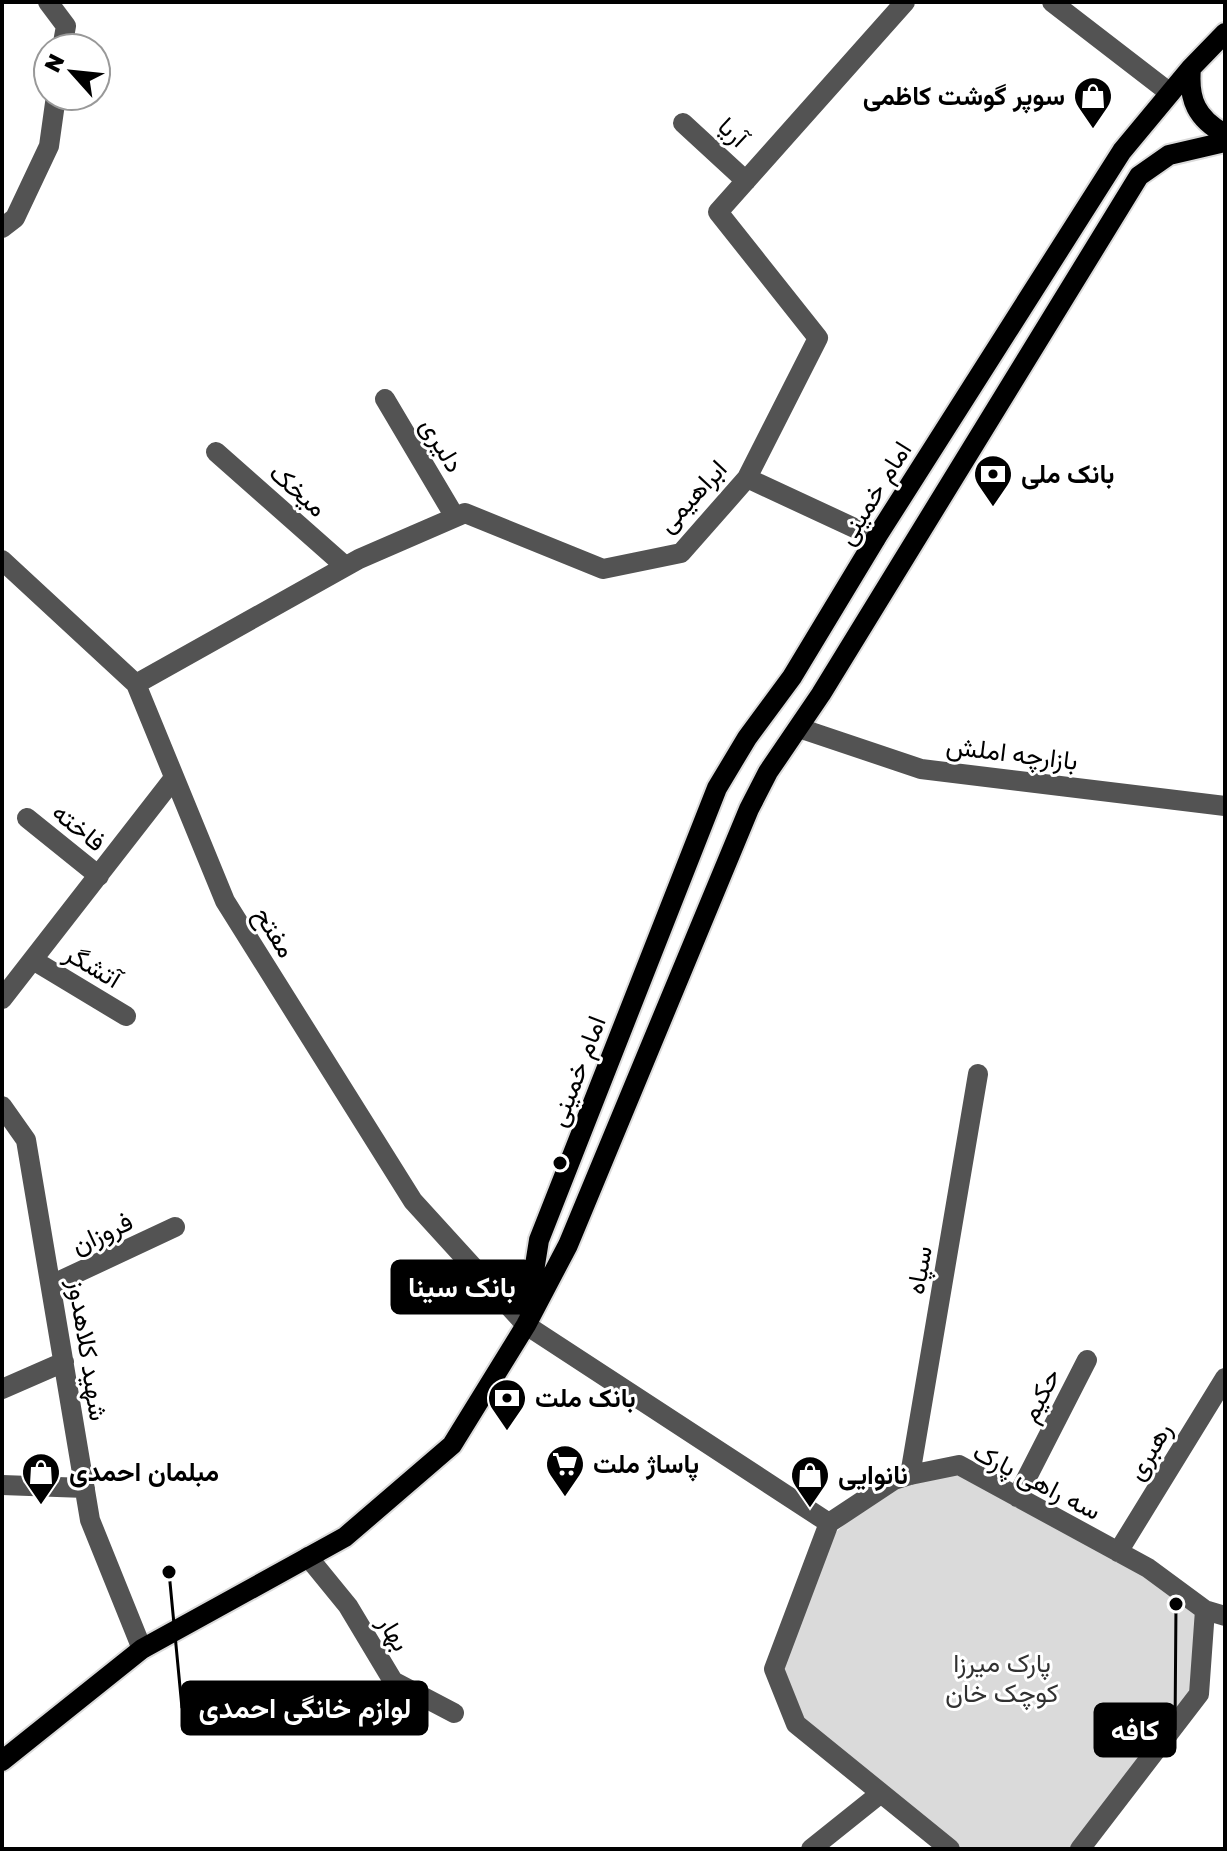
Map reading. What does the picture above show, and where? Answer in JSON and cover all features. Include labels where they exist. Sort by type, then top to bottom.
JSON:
[{"type":"main road","name":"امام خمینی","points":[[526,1325],[539,1240],[717,788],[747,738],[792,677],[876,538],[1122,151],[1191,68],[1225,33]]},
{"type":"main road","points":[[1191,68],[1191,95],[1196,108],[1214,128],[1225,134]]},
{"type":"main road","points":[[2,1761],[142,1649],[345,1537],[452,1445],[526,1325],[568,1245],[749,809],[768,772],[830,681],[1139,176],[1169,155],[1225,142]]},
{"type":"street","points":[[48,2],[66,26],[65,32]]},
{"type":"street","points":[[1052,2],[1170,93]]},
{"type":"street","name":"ابراهیمی","points":[[455,517],[465,513],[603,569],[681,553],[747,478],[818,338],[718,212],[892,6]]},
{"type":"street","points":[[2,228],[15,218],[49,146],[54,112]]},
{"type":"street","name":"آریا","points":[[683,123],[746,181]]},
{"type":"street","name":"دلیری","points":[[385,399],[455,517]]},
{"type":"street","name":"میخک","points":[[216,452],[345,566]]},
{"type":"street","points":[[747,478],[876,538]]},
{"type":"street","points":[[136,684],[345,566],[455,517]]},
{"type":"street","name":"مفتح","points":[[2,560],[136,684],[225,901],[413,1201],[526,1325],[829,1523]]},
{"type":"street","name":"بازارچه املش","points":[[799,728],[921,769],[1225,806]]},
{"type":"street","points":[[2,999],[174,778]]},
{"type":"street","name":"فاخته","points":[[27,818],[99,876]]},
{"type":"street","name":"آتشگر","points":[[33,960],[126,1016]]},
{"type":"street","name":"سپاه","points":[[910,1475],[978,1074]]},
{"type":"street","name":"شهید کلاهدوز","points":[[2,1106],[26,1140],[90,1520],[142,1649]]},
{"type":"street","name":"فروزان","points":[[51,1285],[175,1227]]},
{"type":"street","name":"حکیم","points":[[1017,1497],[1087,1360]]},
{"type":"street","points":[[2,1389],[64,1362]]},
{"type":"street","name":"رهبری","points":[[1118,1552],[1225,1378]]},
{"type":"street","name":"سه راهی پارک","points":[[829,1523],[894,1480],[959,1465],[1152,1571],[1215,1613],[1199,1694],[1080,1849]]},
{"type":"street","points":[[2,1485],[85,1488]]},
{"type":"street","points":[[829,1523],[774,1669],[796,1724],[950,1849]]},
{"type":"street","name":"بهار","points":[[308,1557],[348,1606],[393,1681],[454,1713]]},
{"type":"street","points":[[811,1849],[881,1793]]},
{"type":"green space","name":"پارک میرزا کوچک خان","points":[[959,1468],[1205,1610],[1199,1694],[1076,1849],[953,1849],[796,1724],[774,1669],[836,1532],[887,1485]]},
{"type":"place","name":"سوپر گوشت کاظمی","points":[[1093,130]]},
{"type":"place","name":"بانک ملی","points":[[993,508]]},
{"type":"place","name":"بانک سینا","points":[[560,1163]]},
{"type":"place","name":"بانک ملت","points":[[507,1432]]},
{"type":"place","name":"پاساژ ملت","points":[[565,1498]]},
{"type":"place","name":"مبلمان احمدی","points":[[41,1506]]},
{"type":"place","name":"نانوایی","points":[[810,1509]]},
{"type":"place","name":"لوازم خانگی احمدی","points":[[169,1572]]},
{"type":"place","name":"کافه","points":[[1176,1604]]}]
